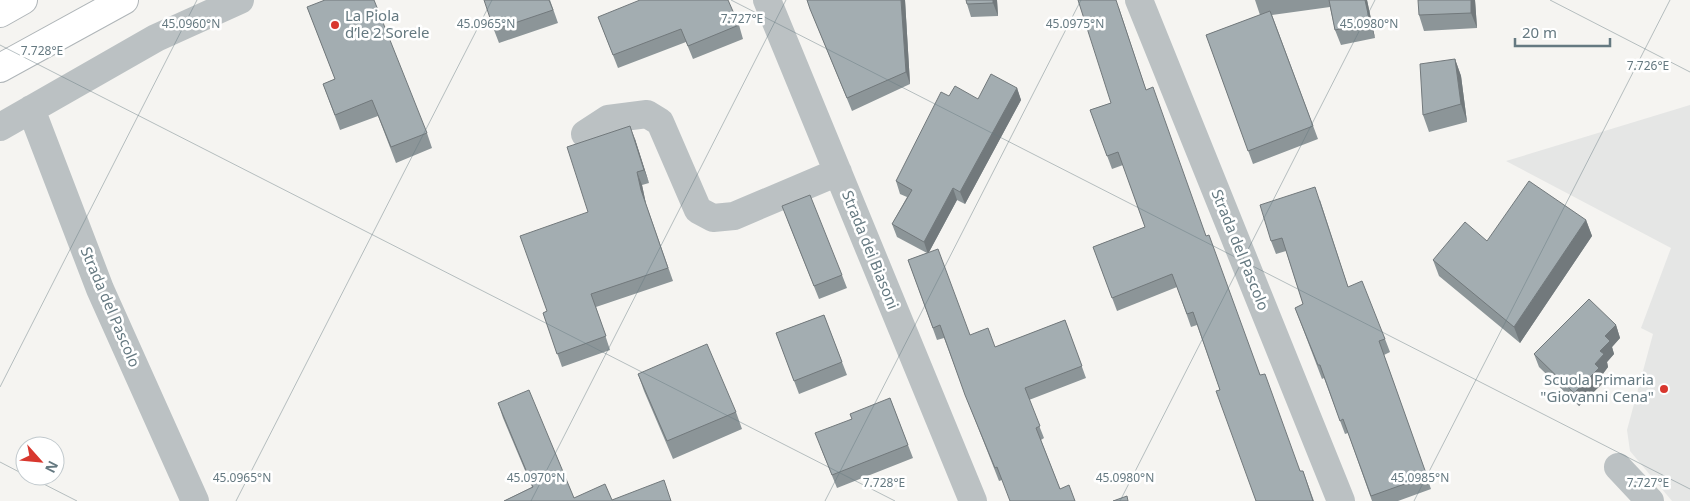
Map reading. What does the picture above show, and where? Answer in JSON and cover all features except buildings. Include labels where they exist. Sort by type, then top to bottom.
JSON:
[{"type":"main road","points":[[0,13],[23,0]]},
{"type":"main road","points":[[0,68],[124,0]]},
{"type":"street","points":[[0,127],[156,38],[240,0]]},
{"type":"street","name":"Strada dei Biasoni","points":[[767,0],[974,501]]},
{"type":"street","name":"Strada del Pascolo","points":[[1139,0],[1341,501]]},
{"type":"street","name":"Strada del Pascolo","points":[[31,109],[100,289],[195,501]]},
{"type":"street","points":[[585,134],[608,119],[647,114],[660,122],[698,210],[713,218],[734,216],[838,172]]},
{"type":"street","points":[[1618,467],[1650,501]]},
{"type":"shaded area","points":[[1690,105],[1690,501],[1672,501],[1630,451],[1627,430],[1653,334],[1641,328],[1671,248],[1506,161]]},
{"type":"place","name":"La Piola d’le 2 Sorele","points":[[335,25]]},
{"type":"place","name":"Scuola Primaria \"Giovanni Cena\"","points":[[1664,389]]}]
